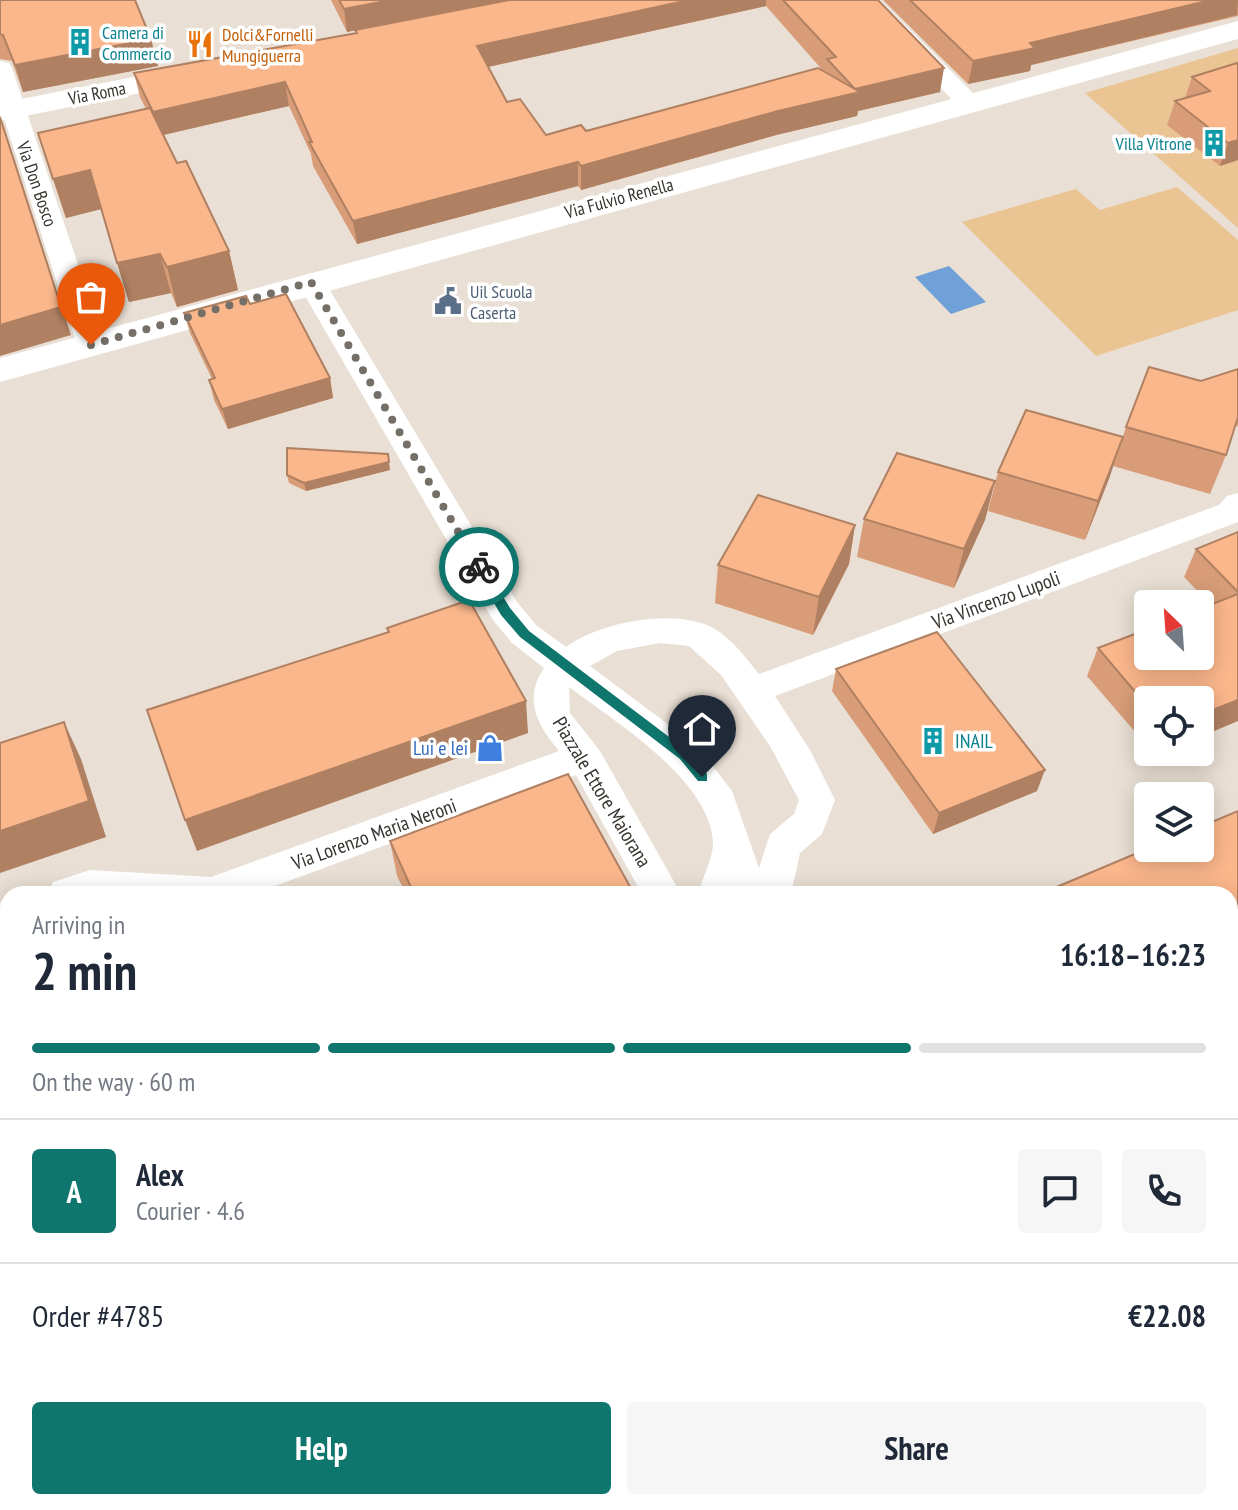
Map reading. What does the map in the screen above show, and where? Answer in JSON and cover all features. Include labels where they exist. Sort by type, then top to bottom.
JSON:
[{"type":"main road","name":"Via Fulvio Renella","points":[[0,370],[311,282],[1238,30]]},
{"type":"main road","name":"Via Roma","points":[[6,110],[228,67]]},
{"type":"street","points":[[867,0],[969,103]]},
{"type":"street","name":"Via Don Bosco","points":[[0,68],[6,110],[91,345]]},
{"type":"street","points":[[311,282],[505,611],[524,634],[684,756],[719,802],[746,828],[783,845],[774,886]]},
{"type":"street","name":"Via Vincenzo Lupoli","points":[[750,691],[1230,513],[1238,504]]},
{"type":"street","name":"Piazzale Ettore Maiorana","points":[[657,886],[584,757],[563,731],[550,705],[555,677],[579,654],[612,639],[661,629],[699,636],[720,651],[804,771],[817,800],[809,823],[783,845]]},
{"type":"street","name":"Via Lorenzo Maria Neroni","points":[[253,886],[277,882],[584,757]]},
{"type":"street","points":[[719,802],[745,886]]},
{"type":"street","points":[[719,886],[731,844]]},
{"type":"shaded area","points":[[1238,48],[1238,228],[1085,93]]},
{"type":"shaded area","points":[[1177,187],[1238,240],[1238,310],[1096,356],[962,222],[1076,189],[1100,210]]},
{"type":"water","points":[[949,266],[986,302],[951,314],[915,277]]},
{"type":"building","name":"Camera di Commercio","points":[[0,0],[135,0],[151,39],[15,65],[0,34]]},
{"type":"building","points":[[339,0],[391,0],[344,9]]},
{"type":"building","points":[[509,0],[689,0],[477,46],[507,102],[520,99],[546,135],[581,125],[586,131],[818,68],[860,92],[778,111],[581,166],[578,162],[353,221],[309,142],[312,142],[285,82],[153,112],[134,73],[357,33],[355,30]]},
{"type":"building","points":[[783,0],[878,0],[944,68],[855,89],[827,59],[836,57]]},
{"type":"building","points":[[910,0],[1211,0],[1030,43],[1035,48],[973,61]]},
{"type":"building","points":[[1237,63],[1238,140],[1228,143],[1175,101],[1210,91],[1192,77]]},
{"type":"building","points":[[150,108],[177,163],[186,161],[229,251],[167,267],[160,254],[117,263],[90,170],[53,179],[38,133]]},
{"type":"building","points":[[0,117],[61,307],[0,325]]},
{"type":"building","points":[[286,294],[330,378],[222,409],[209,380],[215,378],[184,313],[246,296],[250,304]]},
{"type":"building","points":[[1149,367],[1201,381],[1238,369],[1238,417],[1226,455],[1126,427]]},
{"type":"building","points":[[1026,410],[1123,437],[1098,501],[998,472]]},
{"type":"building","points":[[287,448],[388,454],[389,462],[304,483],[287,475]]},
{"type":"building","points":[[897,453],[995,481],[964,549],[864,519]]},
{"type":"building","points":[[758,495],[855,525],[819,597],[718,565]]},
{"type":"building","points":[[1238,532],[1238,592],[1196,549]]},
{"type":"building","points":[[1238,594],[1238,700],[1214,709],[1214,686],[1134,686],[1134,690],[1098,648],[1134,634],[1134,670],[1214,670],[1214,603]]},
{"type":"building","points":[[469,600],[526,701],[185,820],[147,710],[389,632],[387,628]]},
{"type":"building","name":"INAIL","points":[[937,632],[1045,770],[939,813],[836,669]]},
{"type":"building","points":[[64,722],[89,801],[0,831],[0,743]]},
{"type":"building","points":[[568,774],[630,886],[410,886],[390,841]]},
{"type":"building","points":[[1238,811],[1238,886],[1059,886],[1134,854],[1134,862],[1214,862],[1214,821]]},
{"type":"way so far","points":[[91,345],[311,282],[479,567]]},
{"type":"place","name":"Camera di Commercio","points":[[80,42]]},
{"type":"place","name":"Dolci&Fornelli Mungiguerra","points":[[200,44]]},
{"type":"place","name":"Villa Vitrone","points":[[1214,143]]},
{"type":"place","name":"Uil Scuola Caserta","points":[[448,301]]},
{"type":"place","name":"INAIL","points":[[933,741]]},
{"type":"place","name":"Lui e lei","points":[[490,748]]},
{"type":"route","points":[[479,567],[505,611],[524,634],[684,756],[702,777]]}]
